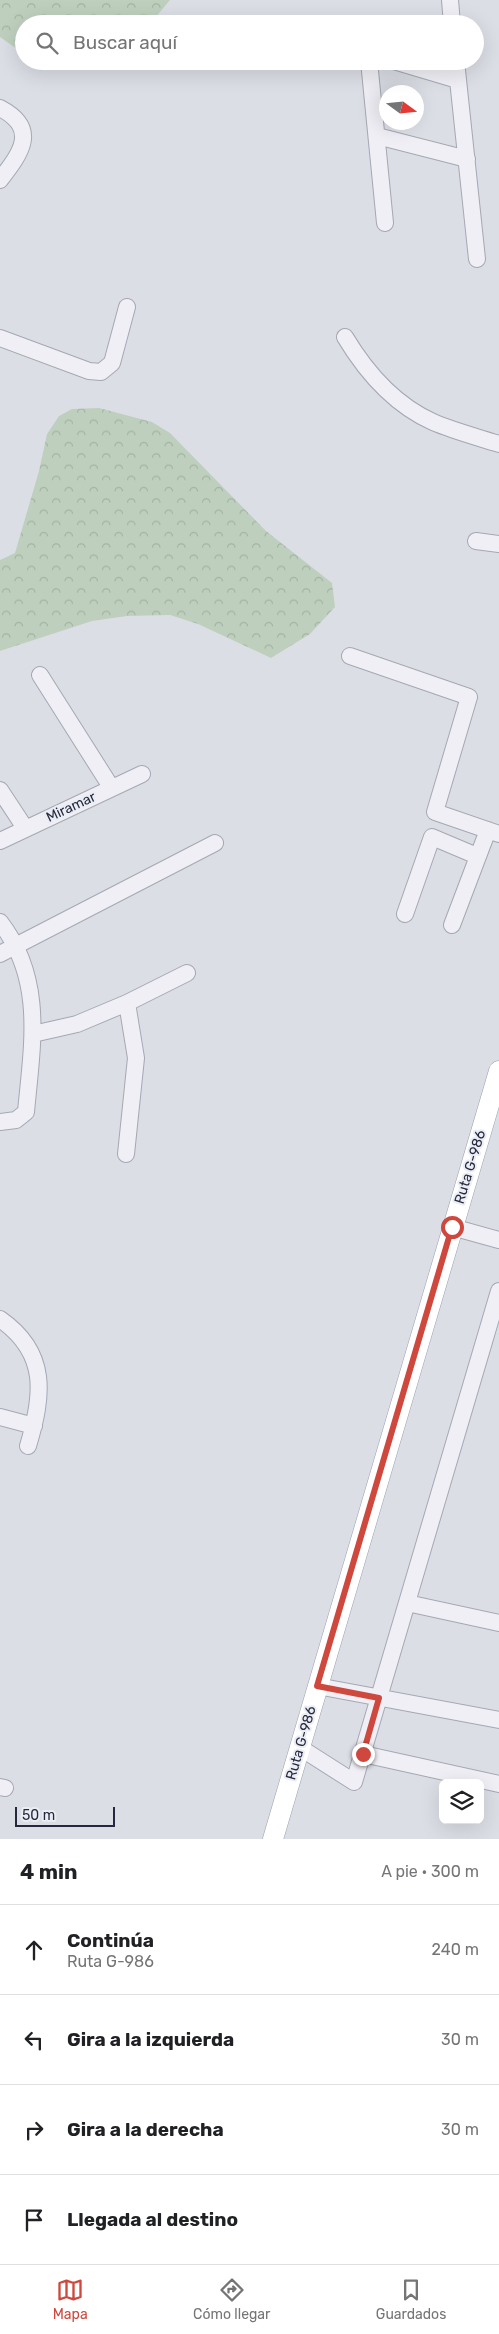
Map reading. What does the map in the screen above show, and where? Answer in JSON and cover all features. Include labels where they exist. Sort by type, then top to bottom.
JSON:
[{"type":"main road","name":"Ruta G-986","points":[[273,1839],[452,1227],[494,1106],[499,1071]]},
{"type":"street","points":[[450,0],[451,15]]},
{"type":"street","points":[[370,70],[385,223]]},
{"type":"street","points":[[424,70],[458,80]]},
{"type":"street","points":[[457,70],[477,259]]},
{"type":"street","points":[[0,108],[19,122],[23,141],[19,154],[0,180]]},
{"type":"street","points":[[376,136],[467,159]]},
{"type":"street","points":[[0,338],[89,371],[101,372],[112,363],[127,307]]},
{"type":"street","points":[[345,337],[377,380],[412,410],[434,422],[499,444]]},
{"type":"street","points":[[476,541],[499,544]]},
{"type":"street","points":[[350,656],[469,697],[435,812],[494,832],[477,856],[452,926]]},
{"type":"street","points":[[40,675],[112,787]]},
{"type":"street","name":"Miramar","points":[[0,841],[142,774]]},
{"type":"street","points":[[0,790],[25,828]]},
{"type":"street","points":[[406,914],[432,837],[477,856]]},
{"type":"street","points":[[0,954],[15,944],[215,843]]},
{"type":"street","points":[[0,922],[22,958],[29,981],[32,1034],[26,1112],[16,1120],[0,1122]]},
{"type":"street","points":[[32,1034],[77,1024],[127,1003],[187,974]]},
{"type":"street","points":[[126,1154],[136,1058],[127,1003]]},
{"type":"street","points":[[452,1227],[499,1240]]},
{"type":"street","points":[[299,1747],[354,1782],[407,1603],[492,1341],[499,1291]]},
{"type":"street","points":[[0,1319],[23,1340],[36,1367],[40,1401],[28,1446]]},
{"type":"street","points":[[0,1417],[34,1426]]},
{"type":"street","points":[[407,1603],[499,1623]]},
{"type":"street","points":[[317,1686],[499,1720]]},
{"type":"street","points":[[363,1754],[499,1784]]},
{"type":"green space","points":[[0,0],[170,0],[158,15],[15,15],[15,48],[0,37]]},
{"type":"green space","points":[[99,408],[152,422],[170,433],[266,531],[332,583],[335,607],[310,634],[271,658],[198,624],[170,615],[127,616],[92,621],[0,651],[0,560],[15,553],[39,471],[47,434],[59,416],[72,409]]},
{"type":"route","points":[[363,1754],[379,1698],[317,1686],[452,1227]]}]
